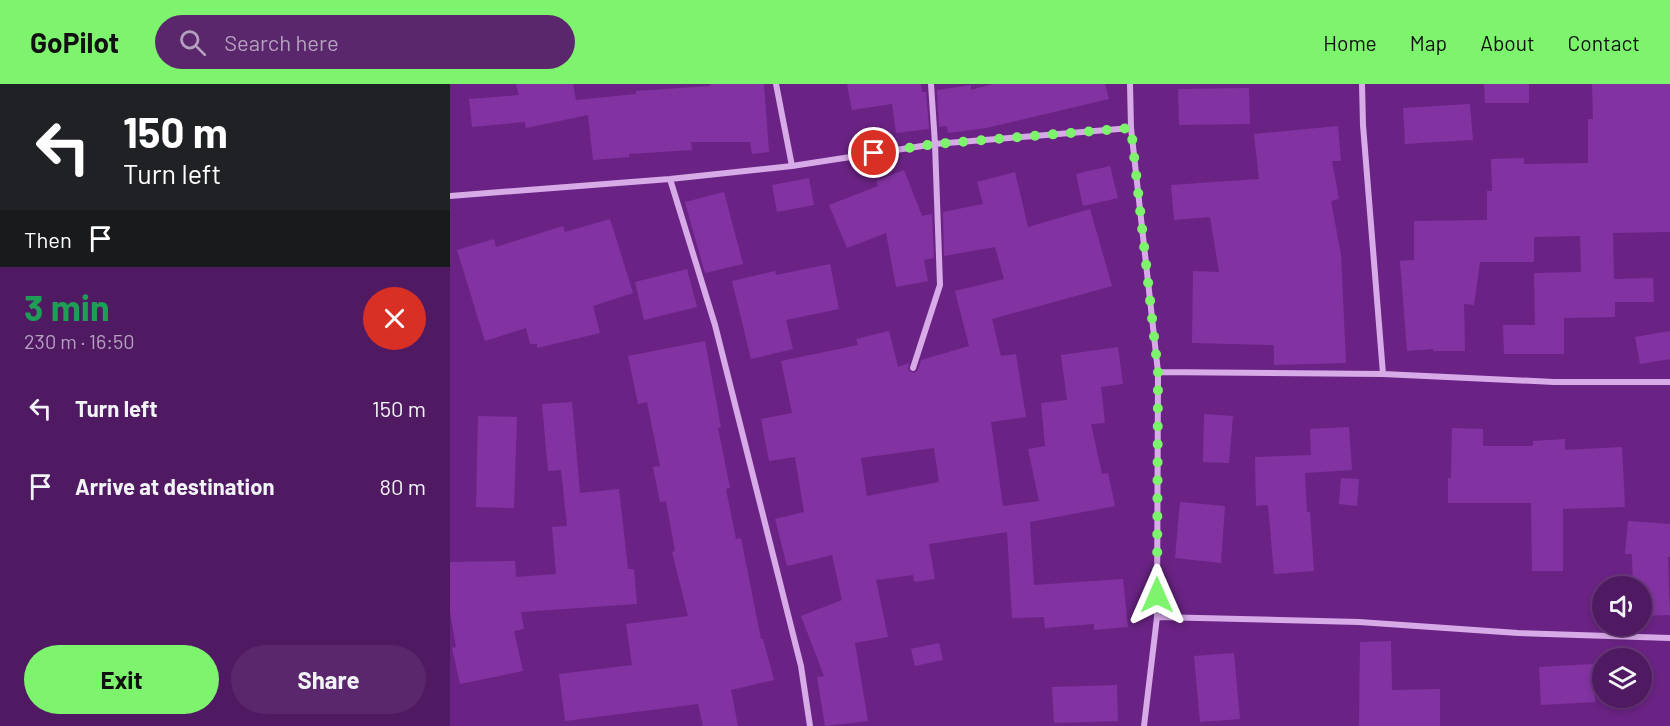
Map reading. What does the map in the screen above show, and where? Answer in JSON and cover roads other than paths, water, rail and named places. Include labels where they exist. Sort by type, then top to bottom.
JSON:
[{"type":"street","points":[[776,84],[792,166]]},
{"type":"street","points":[[913,368],[940,285],[931,84]]},
{"type":"street","points":[[1130,84],[1131,128],[1158,372],[1157,617],[1144,726]]},
{"type":"street","points":[[1362,84],[1363,125],[1383,374]]},
{"type":"street","points":[[450,196],[670,179],[792,166],[935,144],[1131,128]]},
{"type":"street","points":[[670,179],[716,326],[801,666],[810,726]]},
{"type":"street","points":[[1158,372],[1383,374],[1554,381],[1670,382]]},
{"type":"street","points":[[1157,617],[1359,622],[1518,633],[1670,638]]}]
